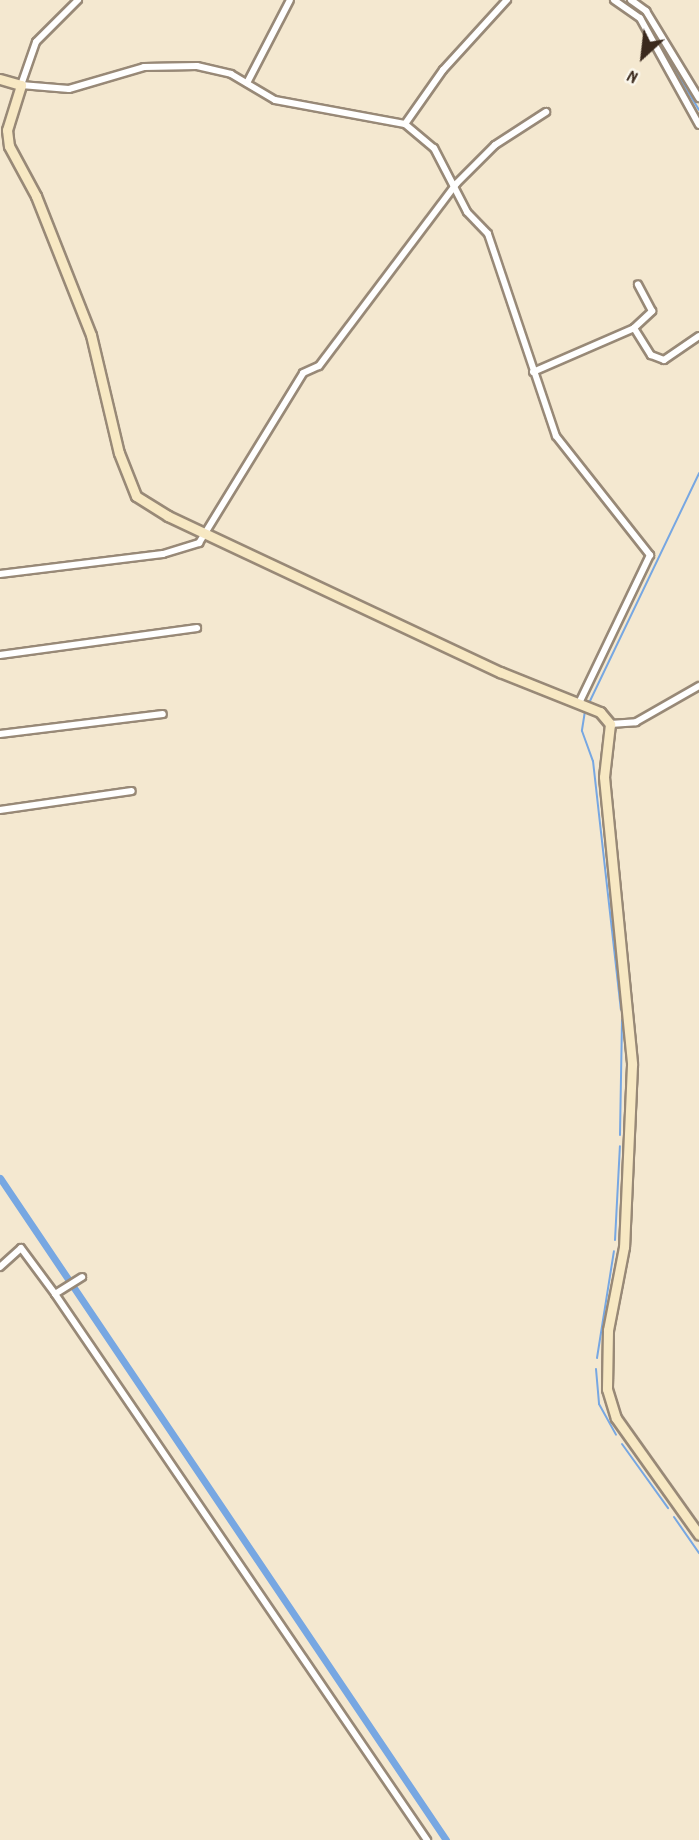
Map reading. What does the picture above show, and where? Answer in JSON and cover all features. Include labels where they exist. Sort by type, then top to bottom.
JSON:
[{"type":"street","points":[[78,0],[36,42],[7,130],[9,146],[36,196],[91,335],[119,453],[136,496],[500,672],[584,706],[610,724],[636,722],[699,686]]},
{"type":"street","points":[[247,83],[290,0]]},
{"type":"street","points":[[405,124],[443,70],[506,0]]},
{"type":"street","points":[[614,0],[640,18],[699,125]]},
{"type":"street","points":[[631,0],[646,11],[699,98]]},
{"type":"street","points":[[0,79],[21,85],[69,89],[144,67],[197,66],[231,74],[275,100],[405,124],[434,148],[456,184],[467,212],[488,234],[556,436],[650,555],[584,706]]},
{"type":"street","points":[[0,574],[163,554],[199,543],[303,373],[318,366],[456,184],[495,145],[546,112]]},
{"type":"street","points":[[0,152],[9,146]]},
{"type":"street","points":[[533,372],[634,328],[652,311],[638,285]]},
{"type":"street","points":[[634,328],[651,355],[664,360],[699,335]]},
{"type":"street","points":[[0,655],[197,628]]},
{"type":"street","points":[[0,734],[163,714]]},
{"type":"street","points":[[610,724],[604,777],[632,1065],[624,1247],[608,1330],[607,1389],[616,1418],[699,1535]]},
{"type":"street","points":[[0,810],[132,791]]},
{"type":"street","points":[[0,1267],[21,1248],[428,1840]]},
{"type":"street","points":[[55,1294],[82,1277]]},
{"type":"waterway","points":[[622,0],[643,16],[699,110]]},
{"type":"waterway","points":[[589,703],[699,473]]},
{"type":"waterway","points":[[585,711],[582,731],[593,761],[621,1009]]},
{"type":"waterway","points":[[620,1135],[622,1020]]},
{"type":"waterway","points":[[615,1240],[620,1146]]},
{"type":"waterway","points":[[0,1178],[446,1840]]},
{"type":"waterway","points":[[597,1358],[614,1251]]},
{"type":"waterway","points":[[596,1369],[599,1404],[616,1435]]},
{"type":"waterway","points":[[622,1444],[668,1508]]},
{"type":"waterway","points":[[674,1517],[699,1553]]}]
